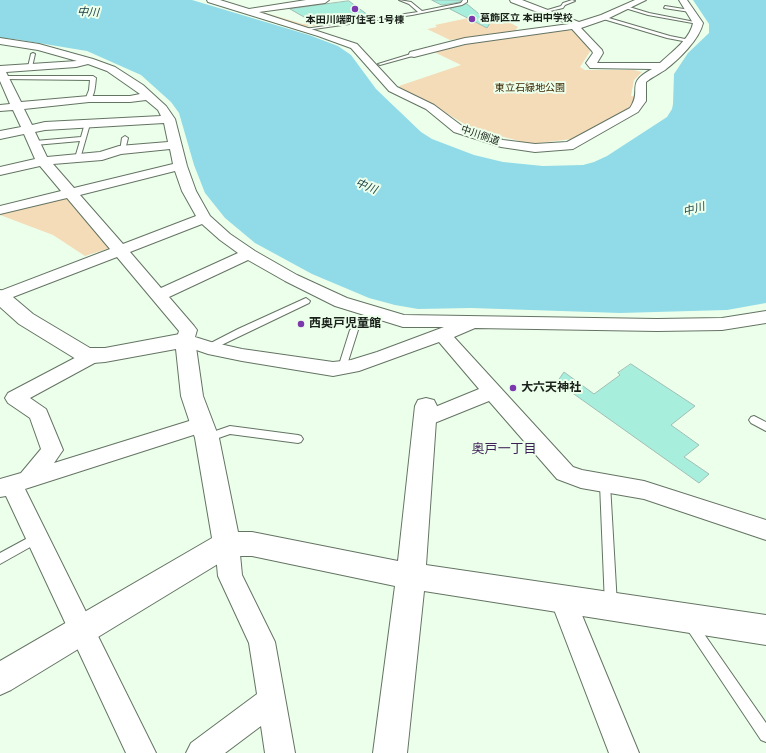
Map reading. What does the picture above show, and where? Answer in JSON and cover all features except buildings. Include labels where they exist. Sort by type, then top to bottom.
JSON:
[{"type":"street","name":"中川側道","points":[[211,0],[307,29],[354,46],[393,89],[430,107],[458,129],[497,142],[523,147],[550,148],[569,146],[631,113],[640,101],[641,81],[651,72],[663,66],[688,41],[699,27],[698,23]]},
{"type":"street","points":[[249,12],[293,2],[325,0]]},
{"type":"street","points":[[517,0],[577,25],[598,50],[598,53],[591,65],[598,67],[663,66]]},
{"type":"street","points":[[414,54],[465,41],[577,25],[602,17],[642,0]]},
{"type":"street","points":[[683,0],[698,23]]},
{"type":"street","points":[[0,42],[39,47],[89,61],[111,69],[128,79],[162,108],[168,119],[180,166],[189,191],[204,218],[249,254],[291,278],[341,302],[404,321],[438,336],[492,392],[564,473],[581,479],[644,490],[766,530]]},
{"type":"street","points":[[89,61],[76,64],[30,67],[2,72],[16,106],[43,161],[69,193],[160,295],[188,330],[185,340],[192,396],[204,431],[227,544],[230,576],[262,642],[280,753]]},
{"type":"street","points":[[633,66],[647,68],[651,72]]},
{"type":"street","points":[[0,108],[88,100],[130,99],[149,96]]},
{"type":"street","points":[[0,135],[45,126],[168,119]]},
{"type":"street","points":[[0,171],[43,161],[102,156],[123,144],[174,145]]},
{"type":"street","points":[[2,205],[69,193],[180,166]]},
{"type":"street","points":[[93,356],[76,350],[26,319],[0,297],[204,218]]},
{"type":"street","points":[[160,295],[249,254]]},
{"type":"street","points":[[404,321],[657,325],[714,324],[766,317]]},
{"type":"street","points":[[8,396],[93,356],[185,340],[208,348],[332,369],[342,368],[384,356],[477,321]]},
{"type":"street","points":[[390,753],[411,576],[426,412],[492,392]]},
{"type":"street","points":[[8,396],[39,414],[52,450],[14,484]]},
{"type":"street","points":[[14,484],[204,431]]},
{"type":"street","points":[[14,484],[37,538],[83,629],[141,753]]},
{"type":"street","points":[[0,679],[227,544],[252,544],[411,576],[766,630]]},
{"type":"street","points":[[563,599],[624,753]]},
{"type":"street","points":[[201,753],[271,701]]},
{"type":"lane","points":[[401,0],[410,3],[421,12]]},
{"type":"lane","points":[[307,29],[421,12],[462,4],[465,0]]},
{"type":"lane","points":[[546,11],[562,7],[564,4],[573,1]]},
{"type":"lane","points":[[626,7],[648,14],[698,23]]},
{"type":"lane","points":[[665,8],[690,11]]},
{"type":"lane","points":[[602,17],[669,37],[688,41]]},
{"type":"lane","points":[[30,67],[33,54]]},
{"type":"lane","points":[[380,64],[414,54]]},
{"type":"lane","points":[[2,72],[93,78],[92,90],[88,100]]},
{"type":"lane","points":[[78,158],[87,124]]},
{"type":"lane","points":[[35,143],[83,139]]},
{"type":"lane","points":[[208,348],[306,301]]},
{"type":"lane","points":[[342,368],[354,330]]},
{"type":"lane","points":[[754,420],[766,427]]},
{"type":"lane","points":[[204,431],[230,430],[298,439]]},
{"type":"lane","points":[[605,484],[611,607]]},
{"type":"lane","points":[[0,559],[37,538]]},
{"type":"lane","points":[[687,619],[766,735]]},
{"type":"green space","points":[[259,11],[303,24],[324,19],[331,24],[304,27],[258,13]]},
{"type":"green space","points":[[492,13],[518,27],[514,32],[510,33],[450,40],[427,29],[437,27],[435,25]]},
{"type":"green space","name":"東立石緑地公園","points":[[566,30],[574,31],[591,50],[580,67],[585,70],[634,70],[642,72],[634,80],[631,96],[636,97],[634,104],[621,113],[572,139],[531,144],[473,129],[427,102],[402,90],[399,86],[461,65],[434,52],[473,43]]},
{"type":"green space","points":[[66,195],[110,248],[85,256],[53,235],[0,215],[0,212]]},
{"type":"water","name":"中川","points":[[0,0],[192,0],[309,35],[338,46],[351,55],[376,89],[421,132],[432,139],[474,155],[503,162],[543,166],[583,165],[594,162],[607,156],[667,117],[673,104],[674,74],[688,53],[709,33],[709,24],[693,0],[766,0],[766,303],[727,310],[620,313],[471,308],[418,309],[369,298],[312,274],[255,243],[225,218],[205,193],[194,165],[179,113],[171,102],[141,75],[87,51],[0,38]]},
{"type":"place","name":"本田川端町住宅 1号棟","points":[[355,9]]},
{"type":"place","name":"葛飾区立 本田中学校","points":[[472,19]]},
{"type":"place","name":"西奥戸児童館","points":[[301,324]]},
{"type":"place","name":"大六天神社","points":[[513,388]]},
{"type":"district","name":"奥戸一丁目","points":[[504,450]]}]
